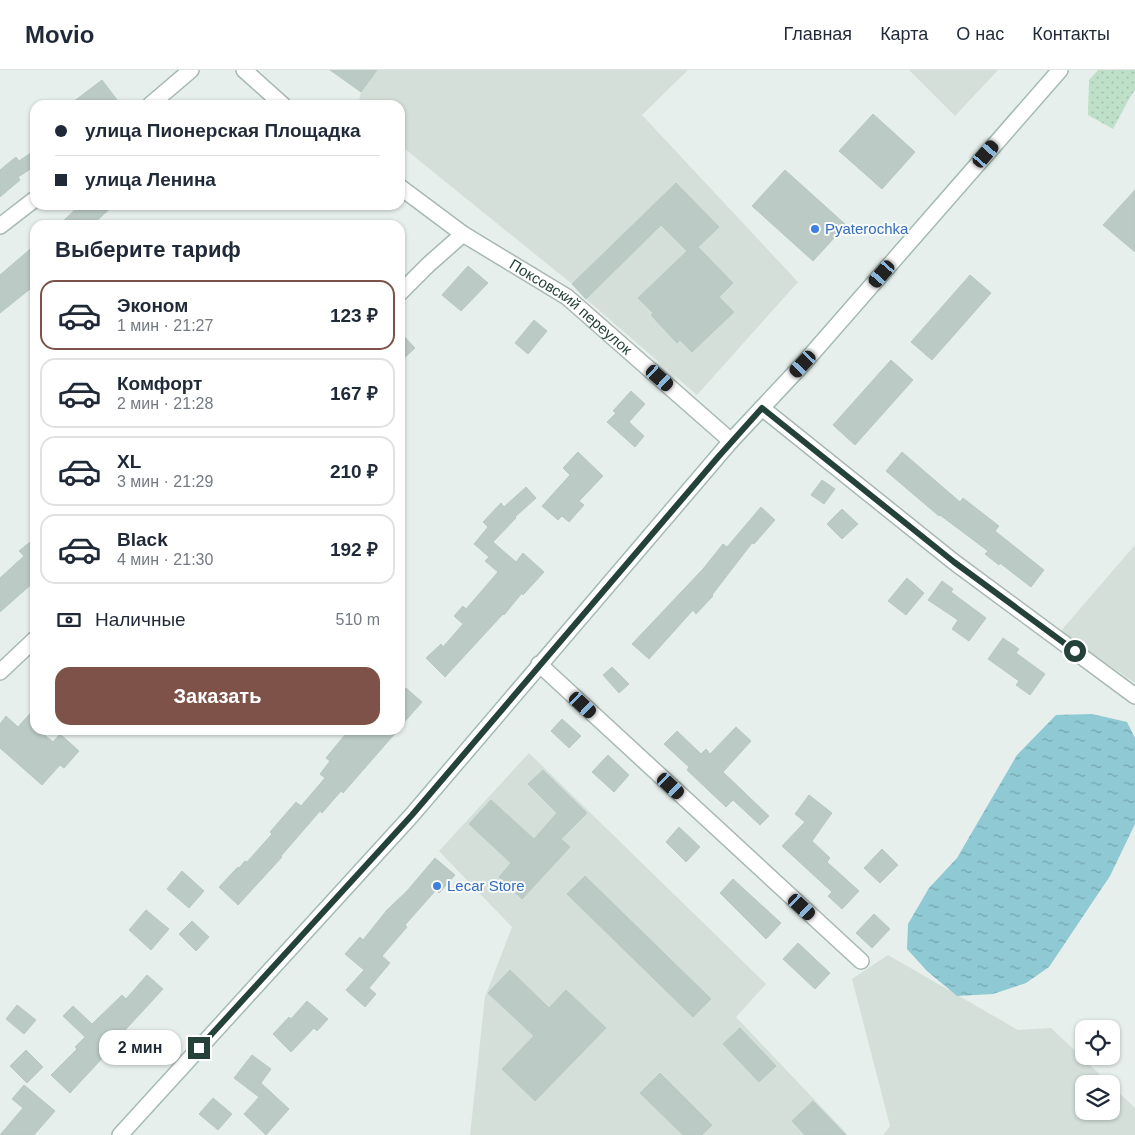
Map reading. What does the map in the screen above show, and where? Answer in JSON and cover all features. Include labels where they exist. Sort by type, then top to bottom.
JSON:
[{"type":"street","points":[[156,100],[191,70]]},
{"type":"street","points":[[244,70],[277,100]]},
{"type":"street","points":[[120,1135],[412,815],[539,664],[732,441],[803,364],[1060,70]]},
{"type":"street","name":"Поксовский переулок","points":[[405,191],[463,234],[567,297],[732,441]]},
{"type":"street","points":[[0,226],[30,203]]},
{"type":"street","points":[[405,288],[463,234]]},
{"type":"street","points":[[762,408],[954,562],[1135,696]]},
{"type":"street","points":[[0,672],[30,644]]},
{"type":"street","points":[[539,664],[861,961]]},
{"type":"shaded area","points":[[331,70],[688,70],[642,115],[798,282],[697,395],[586,299],[572,284],[405,149],[405,100],[359,100],[361,92]]},
{"type":"shaded area","points":[[909,70],[998,70],[955,116]]},
{"type":"shaded area","points":[[1135,545],[1135,683],[1060,632]]},
{"type":"shaded area","points":[[529,753],[766,984],[736,1017],[848,1135],[470,1135],[485,997],[512,927],[439,851]]},
{"type":"shaded area","points":[[888,955],[1018,1030],[1051,1028],[1075,1051],[1075,1065],[1090,1065],[1101,1075],[1075,1075],[1075,1120],[1120,1120],[1120,1094],[1135,1108],[1135,1135],[883,1135],[890,1126],[852,979]]},
{"type":"green space","points":[[1098,70],[1135,70],[1135,90],[1113,129],[1088,115],[1089,80]]},
{"type":"water","points":[[1092,714],[1127,722],[1135,738],[1135,824],[1110,876],[1049,967],[1026,983],[993,994],[957,996],[927,971],[907,949],[908,924],[929,888],[957,858],[1017,755],[1056,715]]},
{"type":"building","points":[[330,70],[377,70],[361,92]]},
{"type":"building","points":[[102,80],[117,100],[76,100]]},
{"type":"building","points":[[873,114],[915,152],[882,189],[839,151]]},
{"type":"building","points":[[30,153],[30,169],[18,177],[20,180],[0,197],[0,170],[16,157],[19,161]]},
{"type":"building","points":[[785,170],[846,225],[813,261],[752,206]]},
{"type":"building","points":[[676,183],[719,227],[698,247],[733,283],[719,297],[734,312],[692,352],[680,340],[677,343],[651,315],[653,313],[638,298],[687,251],[661,225],[586,299],[572,284]]},
{"type":"building","points":[[1135,190],[1135,252],[1103,225]]},
{"type":"building","points":[[75,210],[108,210],[98,220],[64,220]]},
{"type":"building","points":[[30,249],[30,289],[0,313],[0,275]]},
{"type":"building","points":[[468,266],[488,283],[461,311],[442,295]]},
{"type":"building","points":[[970,275],[991,293],[932,360],[911,342]]},
{"type":"building","points":[[534,320],[547,331],[528,354],[515,343]]},
{"type":"building","points":[[405,337],[415,348],[405,357]]},
{"type":"building","points":[[891,360],[913,380],[855,445],[833,425]]},
{"type":"building","points":[[631,391],[645,404],[629,422],[644,436],[635,447],[607,422],[616,413],[613,411]]},
{"type":"building","points":[[578,452],[603,476],[579,501],[584,505],[569,522],[562,516],[558,520],[542,506],[570,475],[563,468]]},
{"type":"building","points":[[902,452],[960,502],[963,498],[999,526],[995,531],[1044,570],[1031,587],[985,554],[988,551],[939,516],[886,471]]},
{"type":"building","points":[[822,480],[835,489],[824,504],[811,495]]},
{"type":"building","points":[[526,487],[536,498],[515,517],[493,542],[516,562],[523,553],[544,572],[523,595],[522,593],[504,615],[445,677],[426,658],[441,644],[443,647],[463,624],[454,616],[463,606],[466,609],[498,572],[485,561],[489,557],[474,544],[488,527],[483,522],[501,503],[504,507]]},
{"type":"building","points":[[761,507],[775,520],[754,544],[752,543],[713,596],[696,614],[693,610],[649,659],[632,644],[703,569],[723,544],[727,547]]},
{"type":"building","points":[[842,509],[858,524],[842,539],[827,524]]},
{"type":"building","points":[[30,542],[30,585],[0,612],[0,578],[24,556],[19,551]]},
{"type":"building","points":[[907,578],[924,593],[906,615],[888,601]]},
{"type":"building","points":[[942,581],[953,589],[951,592],[986,618],[969,641],[952,629],[958,620],[928,600]]},
{"type":"building","points":[[1003,638],[1019,649],[1016,653],[1045,674],[1030,695],[1016,685],[1019,681],[988,659]]},
{"type":"building","points":[[612,667],[629,684],[619,693],[603,675]]},
{"type":"building","points":[[406,688],[422,702],[405,721]]},
{"type":"building","points":[[30,714],[30,735],[45,735],[53,742],[61,735],[79,751],[64,768],[60,765],[42,785],[0,748],[0,724],[6,716],[18,727]]},
{"type":"building","points":[[562,719],[581,736],[569,748],[551,731]]},
{"type":"building","points":[[736,727],[751,741],[723,772],[769,816],[760,825],[733,800],[726,807],[687,770],[689,767],[664,744],[677,731],[701,754],[706,749],[710,754]]},
{"type":"building","points":[[345,735],[394,735],[343,793],[341,791],[322,813],[320,811],[282,857],[238,905],[219,887],[238,867],[245,861],[247,862],[272,834],[270,832],[296,802],[301,806],[325,778],[320,774],[330,761],[326,758]]},
{"type":"building","points":[[608,755],[629,775],[614,792],[592,772]]},
{"type":"building","points":[[543,770],[587,813],[561,839],[570,847],[522,899],[499,877],[511,863],[469,824],[491,800],[534,839],[557,813],[528,784]]},
{"type":"building","points":[[809,795],[832,813],[812,841],[830,858],[827,862],[859,891],[842,909],[828,896],[832,892],[782,846],[805,822],[795,814]]},
{"type":"building","points":[[679,827],[700,847],[686,862],[666,842]]},
{"type":"building","points":[[882,849],[898,865],[880,883],[864,868]]},
{"type":"building","points":[[435,858],[455,875],[439,893],[436,890],[405,925],[407,927],[382,956],[390,963],[369,988],[376,994],[365,1007],[346,990],[364,970],[345,954],[360,937],[363,940],[387,910],[407,891]]},
{"type":"building","points":[[182,871],[204,891],[189,908],[167,889]]},
{"type":"building","points":[[585,876],[711,999],[693,1017],[567,894]]},
{"type":"building","points":[[733,879],[781,923],[766,939],[720,893]]},
{"type":"building","points":[[146,910],[169,929],[151,950],[129,930]]},
{"type":"building","points":[[874,914],[890,929],[872,948],[856,933]]},
{"type":"building","points":[[192,921],[209,937],[196,951],[179,934]]},
{"type":"building","points":[[798,943],[830,973],[815,989],[783,959]]},
{"type":"building","points":[[510,970],[549,1008],[566,990],[606,1028],[535,1101],[502,1069],[534,1036],[488,993]]},
{"type":"building","points":[[147,975],[163,989],[70,1093],[51,1075],[77,1049],[75,1047],[85,1037],[63,1016],[73,1006],[92,1024],[122,995],[126,999]]},
{"type":"building","points":[[307,1001],[328,1019],[317,1031],[314,1028],[291,1052],[273,1034],[289,1017],[291,1019]]},
{"type":"building","points":[[17,1005],[36,1020],[24,1034],[6,1019]]},
{"type":"building","points":[[740,1028],[776,1066],[759,1082],[723,1044]]},
{"type":"building","points":[[26,1050],[43,1067],[27,1083],[10,1066]]},
{"type":"building","points":[[252,1055],[271,1069],[261,1083],[289,1109],[266,1135],[244,1114],[259,1097],[234,1078]]},
{"type":"building","points":[[660,1073],[712,1125],[702,1135],[683,1135],[640,1093]]},
{"type":"building","points":[[24,1085],[55,1111],[34,1135],[0,1135],[23,1108],[12,1099]]},
{"type":"building","points":[[213,1098],[232,1114],[218,1130],[199,1114]]},
{"type":"building","points":[[813,1101],[846,1135],[805,1135],[792,1121]]},
{"type":"place","name":"Pyaterochka","points":[[815,229]]},
{"type":"place","name":"Lecar Store","points":[[437,886]]},
{"type":"route","points":[[199,1048],[412,815],[762,408],[954,562],[1075,651]]}]
